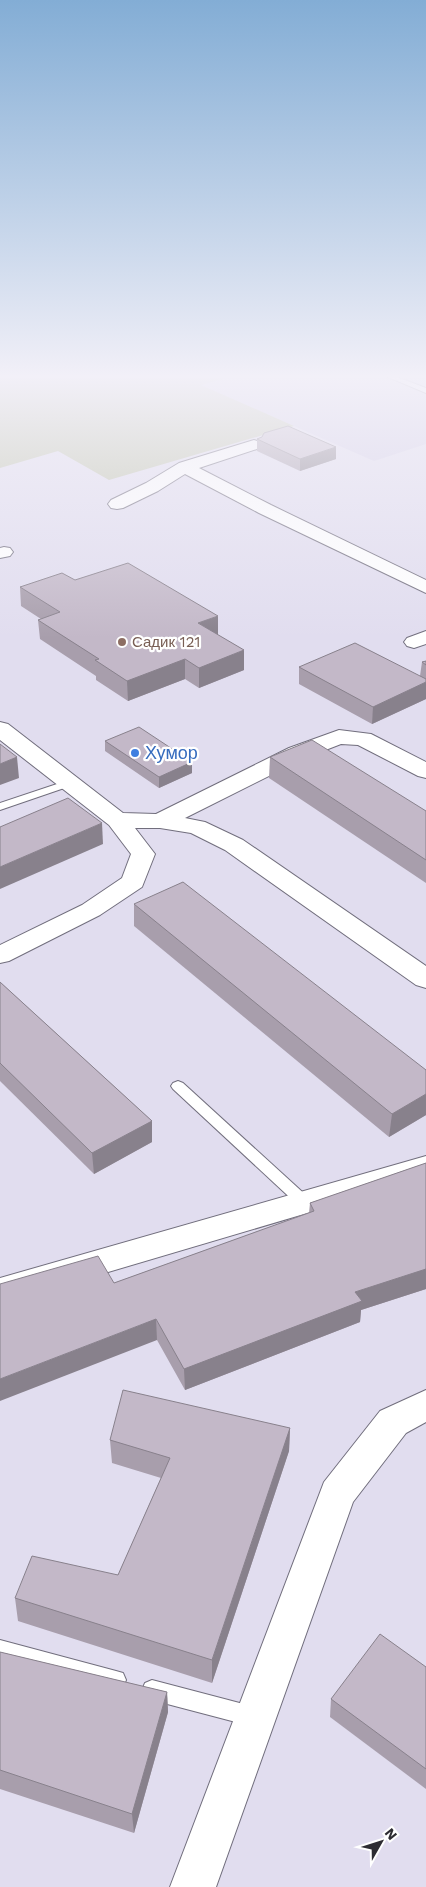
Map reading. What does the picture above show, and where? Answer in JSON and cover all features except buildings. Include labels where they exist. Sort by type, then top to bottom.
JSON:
[{"type":"street","points":[[116,504],[152,488],[185,468],[203,462]]},
{"type":"street","points":[[185,468],[265,510],[426,587]]},
{"type":"street","points":[[0,729],[117,820],[143,854],[133,882],[91,910],[0,955]]},
{"type":"street","points":[[160,821],[297,753],[339,737],[363,739],[426,771]]},
{"type":"street","points":[[117,820],[160,821],[198,827],[234,845],[426,979]]},
{"type":"street","points":[[0,1291],[426,1167]]},
{"type":"street","points":[[193,1887],[337,1494],[393,1422],[426,1405]]},
{"type":"lane","points":[[0,807],[68,783]]},
{"type":"lane","points":[[178,1086],[304,1202]]},
{"type":"lane","points":[[0,1649],[255,1717]]},
{"type":"green space","points":[[0,462],[20,462],[0,468]]},
{"type":"green space","points":[[77,462],[170,462],[109,480]]},
{"type":"place","name":"Садик 121","points":[[122,642]]},
{"type":"place","name":"Хумор","points":[[135,753]]}]
